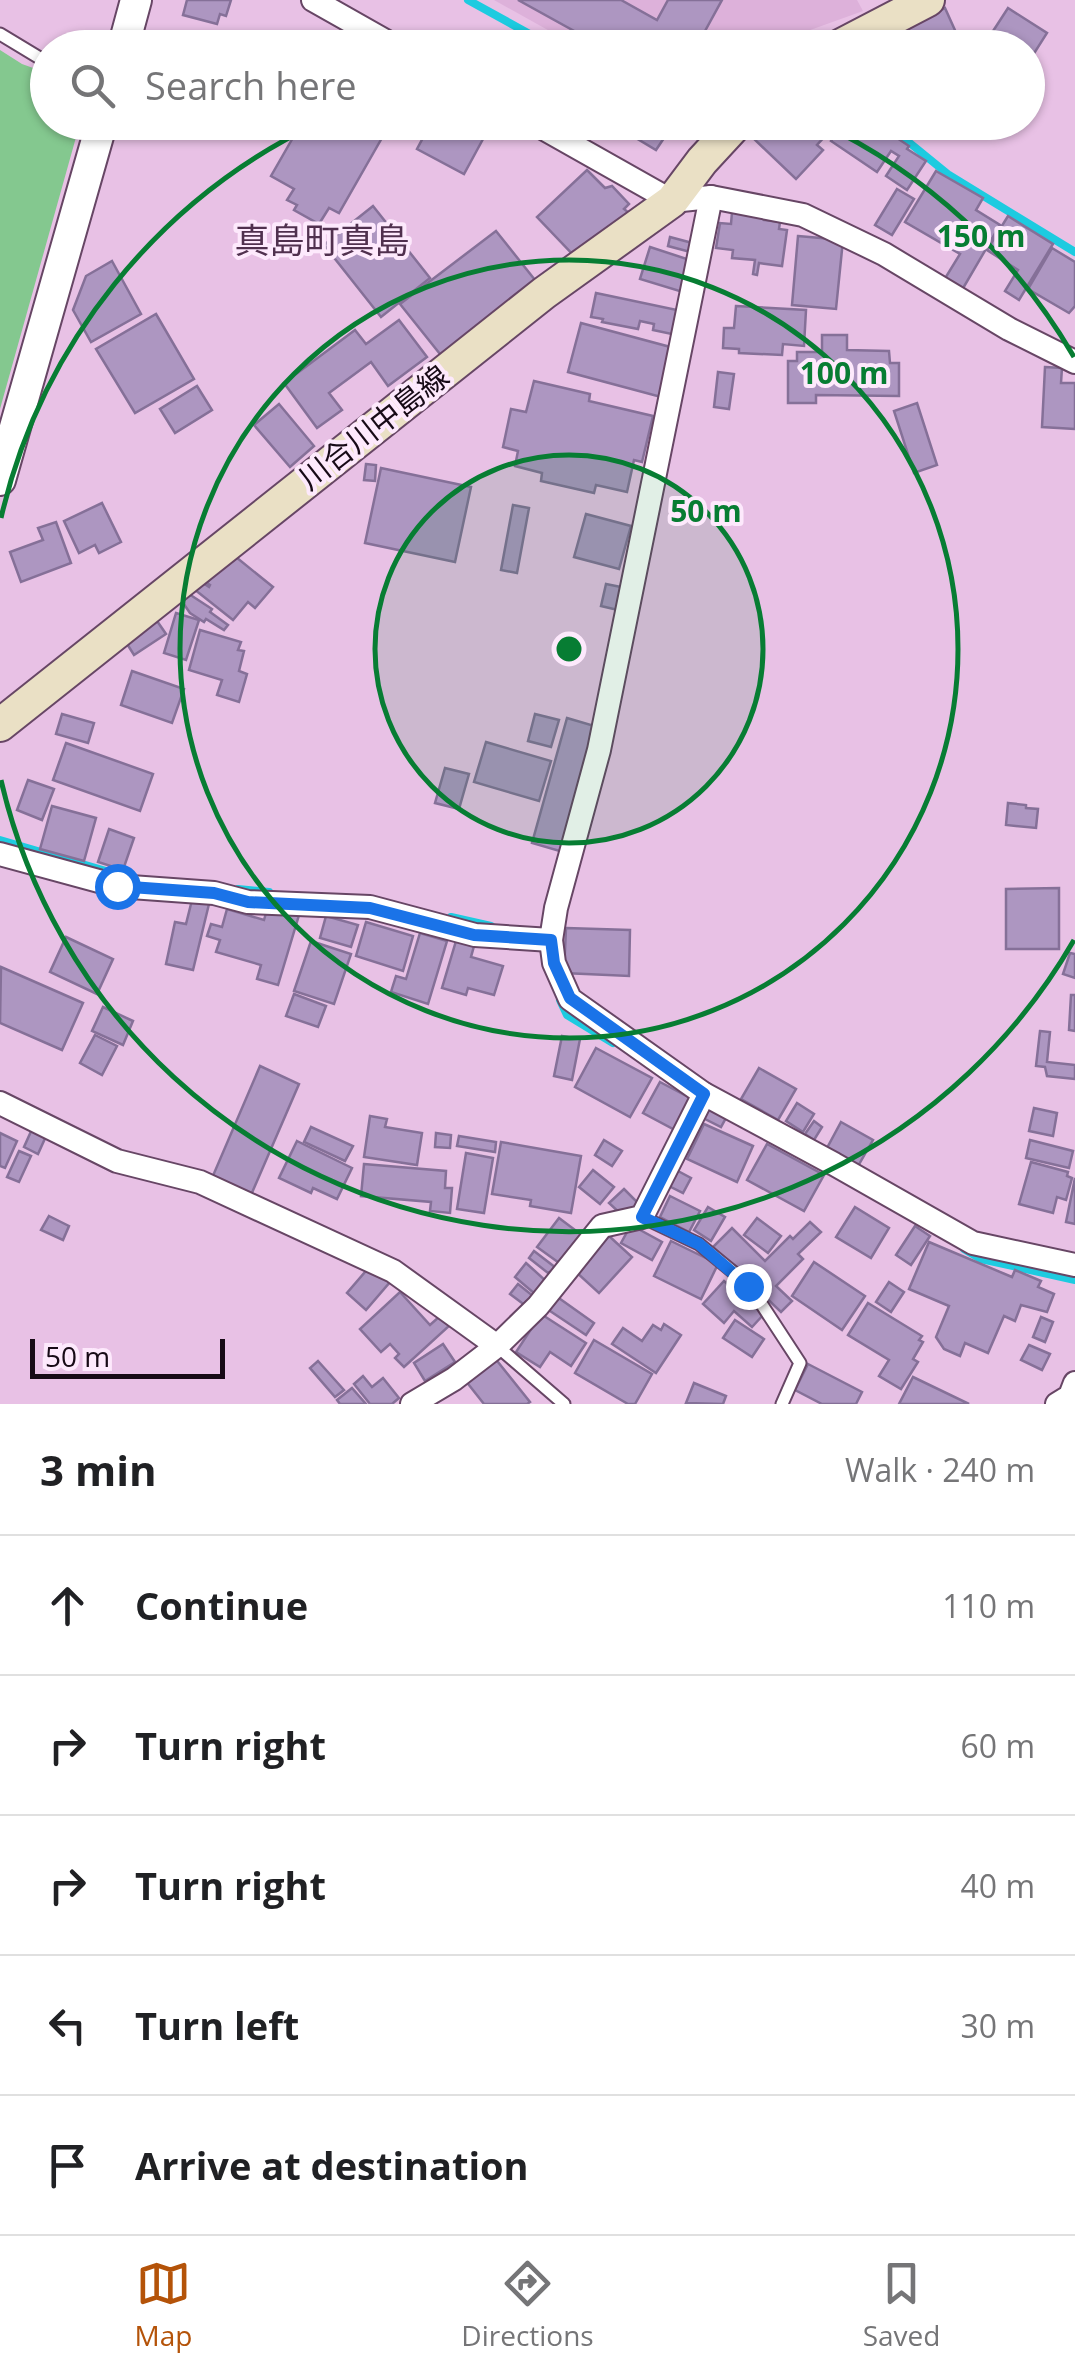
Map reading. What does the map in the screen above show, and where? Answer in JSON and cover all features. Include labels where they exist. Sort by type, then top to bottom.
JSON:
[{"type":"main road","points":[[870,30],[928,0]]},
{"type":"main road","name":"川合川中島線","points":[[0,725],[544,293],[672,201],[721,140]]},
{"type":"street","points":[[128,30],[136,0]]},
{"type":"street","points":[[313,0],[366,30]]},
{"type":"street","points":[[0,480],[97,140]]},
{"type":"street","points":[[564,140],[672,201],[712,197],[804,215],[884,254],[1075,362]]},
{"type":"street","points":[[712,197],[599,750],[556,908],[551,940],[554,963],[570,998],[704,1094],[973,1244],[1075,1266]]},
{"type":"street","points":[[0,854],[117,886],[214,893],[248,902],[370,908],[474,935],[551,940]]},
{"type":"street","points":[[412,1404],[454,1379],[497,1346],[538,1306],[602,1226],[642,1217],[704,1094]]},
{"type":"street","points":[[0,1103],[117,1161],[200,1182],[393,1271],[497,1346]]},
{"type":"street","points":[[1057,1404],[1070,1396],[1075,1383]]},
{"type":"lane","points":[[0,34],[30,52]]},
{"type":"lane","points":[[642,1217],[699,1244],[748,1286],[800,1363],[782,1404]]},
{"type":"lane","points":[[497,1346],[564,1404]]},
{"type":"shaded area","points":[[494,0],[857,0],[863,11],[810,30],[548,30]]},
{"type":"green space","points":[[0,50],[30,67],[30,140],[75,140],[0,409]]},
{"type":"building","points":[[187,0],[231,0],[226,16],[220,14],[217,24],[183,15]]},
{"type":"building","points":[[518,0],[621,0],[657,20],[668,0],[722,0],[706,30],[572,30]]},
{"type":"building","points":[[945,8],[955,30],[898,30]]},
{"type":"building","points":[[1008,8],[1042,30],[994,30]]},
{"type":"building","points":[[292,140],[381,140],[339,213],[329,208],[319,224],[294,210],[297,205],[287,200],[294,189],[271,176]]},
{"type":"building","points":[[422,140],[482,140],[464,174],[417,149]]},
{"type":"building","points":[[639,140],[663,140],[656,150]]},
{"type":"building","points":[[755,140],[822,140],[817,145],[823,150],[796,179]]},
{"type":"building","points":[[900,140],[926,161],[907,190],[886,176],[899,156],[891,151],[877,172],[831,141]]},
{"type":"building","points":[[587,170],[605,188],[612,186],[629,204],[624,209],[629,213],[579,261],[537,217]]},
{"type":"building","points":[[936,171],[983,198],[976,210],[1000,225],[962,290],[944,280],[960,254],[905,222]]},
{"type":"building","points":[[897,189],[914,199],[892,235],[875,225]]},
{"type":"building","points":[[373,206],[430,278],[381,317],[324,245]]},
{"type":"building","points":[[732,212],[780,222],[779,229],[787,230],[782,266],[759,263],[757,275],[753,274],[755,260],[732,258],[733,250],[716,248],[720,223],[731,224]]},
{"type":"building","points":[[1008,216],[1053,244],[1019,300],[1005,291],[1018,270],[987,250]]},
{"type":"building","points":[[496,231],[539,285],[444,359],[400,304]]},
{"type":"building","points":[[798,236],[843,240],[836,309],[792,305]]},
{"type":"building","points":[[670,237],[696,244],[694,253],[668,246]]},
{"type":"building","points":[[650,247],[696,262],[686,293],[640,279]]},
{"type":"building","points":[[1052,248],[1075,262],[1075,306],[1069,313],[1028,289]]},
{"type":"building","points":[[112,261],[141,314],[91,342],[73,310],[86,276]]},
{"type":"building","points":[[596,293],[677,310],[681,336],[653,330],[654,324],[640,321],[638,329],[591,317]]},
{"type":"building","points":[[736,306],[806,310],[804,346],[783,344],[782,355],[739,353],[739,349],[723,348],[724,328],[734,328]]},
{"type":"building","points":[[156,314],[194,379],[135,413],[96,349]]},
{"type":"building","points":[[399,320],[427,357],[388,386],[371,362],[329,393],[342,410],[317,428],[284,383],[355,330],[366,344]]},
{"type":"building","points":[[581,323],[674,348],[661,397],[568,372]]},
{"type":"building","points":[[822,335],[847,335],[847,350],[889,351],[890,363],[899,363],[899,396],[816,395],[816,403],[788,403],[788,361],[797,361],[797,352],[822,352]]},
{"type":"building","points":[[1045,367],[1062,368],[1061,383],[1075,383],[1075,429],[1042,427]]},
{"type":"building","points":[[718,372],[734,374],[729,409],[714,407]]},
{"type":"building","points":[[534,381],[590,394],[589,401],[653,416],[642,462],[634,460],[627,492],[596,485],[594,493],[541,481],[542,473],[515,466],[518,451],[503,447],[511,409],[526,412]]},
{"type":"building","points":[[197,386],[212,410],[175,433],[160,409]]},
{"type":"building","points":[[917,403],[937,465],[914,473],[894,411]]},
{"type":"building","points":[[279,404],[314,446],[290,467],[254,425]]},
{"type":"building","points":[[366,464],[376,465],[375,481],[364,480]]},
{"type":"building","points":[[381,468],[471,487],[455,562],[365,543]]},
{"type":"building","points":[[102,503],[121,542],[99,553],[95,545],[79,553],[64,521]]},
{"type":"building","points":[[513,505],[529,508],[517,573],[501,570]]},
{"type":"building","points":[[586,514],[631,526],[619,569],[574,557]]},
{"type":"building","points":[[56,522],[71,563],[21,582],[10,552],[43,540],[38,528]]},
{"type":"building","points":[[231,553],[273,587],[255,608],[248,602],[233,620],[194,589],[200,581],[209,587],[207,583]]},
{"type":"building","points":[[606,584],[626,588],[622,611],[601,606]]},
{"type":"building","points":[[189,594],[228,625],[224,630],[190,613],[181,600]]},
{"type":"building","points":[[176,613],[199,620],[186,660],[164,653]]},
{"type":"building","points":[[155,618],[166,634],[134,655],[124,639]]},
{"type":"building","points":[[200,630],[241,642],[238,650],[244,651],[239,671],[247,674],[239,702],[217,695],[222,680],[189,670]]},
{"type":"building","points":[[132,671],[184,689],[172,723],[121,705]]},
{"type":"building","points":[[62,714],[94,723],[88,743],[56,734]]},
{"type":"building","points":[[535,714],[559,720],[551,747],[528,741]]},
{"type":"building","points":[[567,718],[598,727],[563,852],[532,843]]},
{"type":"building","points":[[486,742],[551,761],[539,801],[474,782]]},
{"type":"building","points":[[66,743],[153,774],[140,811],[53,780]]},
{"type":"building","points":[[445,768],[469,774],[459,809],[435,803]]},
{"type":"building","points":[[28,780],[54,789],[42,820],[17,810]]},
{"type":"building","points":[[1008,803],[1038,809],[1036,828],[1006,825]]},
{"type":"building","points":[[52,806],[96,818],[84,861],[40,849]]},
{"type":"building","points":[[109,829],[134,838],[123,870],[98,862]]},
{"type":"building","points":[[1059,888],[1059,949],[1006,949],[1006,889]]},
{"type":"building","points":[[192,900],[209,904],[193,970],[166,964],[175,922],[186,924]]},
{"type":"building","points":[[268,906],[299,915],[278,985],[257,979],[261,965],[216,952],[220,940],[207,936],[211,924],[222,927],[227,909],[264,920]]},
{"type":"building","points":[[326,916],[358,925],[351,947],[320,938]]},
{"type":"building","points":[[366,922],[413,936],[403,971],[356,956]]},
{"type":"building","points":[[566,928],[630,930],[629,976],[564,973]]},
{"type":"building","points":[[420,933],[447,941],[428,1004],[391,992],[396,976],[406,979]]},
{"type":"building","points":[[66,937],[113,959],[97,994],[50,972]]},
{"type":"building","points":[[311,941],[351,954],[334,1004],[294,991]]},
{"type":"building","points":[[456,941],[474,946],[471,957],[503,966],[494,995],[468,988],[466,995],[442,988]]},
{"type":"building","points":[[1070,953],[1075,954],[1075,978],[1063,974]]},
{"type":"building","points":[[1,967],[83,1003],[62,1050],[0,1023]]},
{"type":"building","points":[[294,994],[326,1006],[318,1027],[286,1016]]},
{"type":"building","points":[[1071,995],[1075,995],[1075,1031],[1069,1030]]},
{"type":"building","points":[[103,1007],[133,1021],[123,1045],[92,1031]]},
{"type":"building","points":[[1040,1031],[1050,1032],[1047,1062],[1075,1065],[1075,1079],[1047,1076],[1045,1067],[1036,1066]]},
{"type":"building","points":[[95,1035],[117,1046],[102,1075],[80,1063]]},
{"type":"building","points":[[562,1036],[580,1039],[572,1080],[554,1076]]},
{"type":"building","points":[[596,1048],[652,1078],[630,1117],[575,1087]]},
{"type":"building","points":[[260,1066],[299,1084],[251,1195],[212,1178]]},
{"type":"building","points":[[759,1068],[796,1089],[778,1120],[741,1099]]},
{"type":"building","points":[[660,1082],[692,1099],[675,1130],[643,1113]]},
{"type":"building","points":[[797,1103],[814,1114],[803,1132],[786,1121]]},
{"type":"building","points":[[709,1106],[727,1116],[721,1127],[703,1118]]},
{"type":"building","points":[[1034,1108],[1057,1113],[1053,1136],[1029,1131]]},
{"type":"building","points":[[370,1116],[387,1119],[385,1127],[422,1133],[417,1165],[364,1157]]},
{"type":"building","points":[[814,1121],[822,1127],[814,1140],[805,1134]]},
{"type":"building","points":[[841,1122],[873,1140],[858,1166],[827,1148]]},
{"type":"building","points":[[704,1124],[753,1146],[737,1182],[687,1159]]},
{"type":"building","points":[[33,1127],[47,1134],[38,1154],[24,1147]]},
{"type":"building","points":[[311,1127],[353,1146],[345,1161],[304,1142]]},
{"type":"building","points":[[0,1133],[17,1141],[5,1168],[0,1166]]},
{"type":"building","points":[[436,1133],[451,1135],[450,1148],[435,1147]]},
{"type":"building","points":[[459,1136],[496,1142],[495,1152],[457,1146]]},
{"type":"building","points":[[604,1140],[622,1151],[612,1166],[595,1155]]},
{"type":"building","points":[[1030,1140],[1073,1151],[1069,1168],[1026,1158]]},
{"type":"building","points":[[297,1141],[352,1168],[337,1199],[313,1188],[311,1193],[279,1178]]},
{"type":"building","points":[[501,1142],[581,1156],[571,1213],[530,1206],[531,1200],[492,1194]]},
{"type":"building","points":[[767,1144],[824,1175],[804,1211],[747,1180]]},
{"type":"building","points":[[19,1151],[31,1156],[19,1182],[7,1177]]},
{"type":"building","points":[[466,1153],[493,1158],[484,1213],[457,1209]]},
{"type":"building","points":[[1031,1162],[1068,1172],[1067,1176],[1072,1178],[1066,1200],[1057,1197],[1053,1213],[1019,1204]]},
{"type":"building","points":[[364,1164],[446,1171],[445,1188],[452,1188],[450,1213],[430,1211],[431,1202],[361,1196]]},
{"type":"building","points":[[593,1170],[614,1187],[600,1204],[579,1187]]},
{"type":"building","points":[[678,1171],[691,1178],[683,1193],[669,1186]]},
{"type":"building","points":[[1075,1178],[1075,1224],[1066,1222]]},
{"type":"building","points":[[624,1189],[638,1203],[624,1217],[609,1203]]},
{"type":"building","points":[[670,1196],[700,1211],[689,1232],[660,1217]]},
{"type":"building","points":[[708,1207],[725,1217],[711,1241],[694,1230]]},
{"type":"building","points":[[855,1207],[889,1228],[871,1258],[836,1237]]},
{"type":"building","points":[[49,1216],[69,1226],[63,1240],[41,1230]]},
{"type":"building","points":[[559,1218],[583,1236],[562,1265],[537,1247]]},
{"type":"building","points":[[757,1218],[781,1236],[768,1253],[744,1235]]},
{"type":"building","points":[[810,1222],[821,1232],[798,1254],[803,1259],[776,1286],[792,1301],[781,1312],[713,1247],[732,1228],[765,1261]]},
{"type":"building","points":[[631,1225],[662,1242],[652,1260],[621,1243]]},
{"type":"building","points":[[915,1226],[930,1236],[911,1265],[896,1255]]},
{"type":"building","points":[[609,1236],[632,1257],[599,1293],[576,1272]]},
{"type":"building","points":[[671,1241],[718,1264],[701,1299],[654,1276]]},
{"type":"building","points":[[929,1242],[1012,1277],[1015,1270],[1041,1281],[1038,1287],[1054,1294],[1047,1312],[1021,1305],[1015,1321],[1004,1316],[988,1353],[965,1343],[960,1356],[944,1349],[936,1337],[949,1306],[909,1289]]},
{"type":"building","points":[[534,1251],[556,1268],[548,1273],[529,1258]]},
{"type":"building","points":[[814,1262],[865,1296],[842,1330],[792,1296]]},
{"type":"building","points":[[526,1263],[546,1281],[535,1294],[515,1277]]},
{"type":"building","points":[[371,1265],[390,1282],[366,1310],[347,1293]]},
{"type":"building","points":[[724,1281],[732,1288],[736,1283],[764,1314],[752,1327],[734,1311],[724,1323],[703,1304]]},
{"type":"building","points":[[889,1282],[904,1292],[891,1312],[876,1302]]},
{"type":"building","points":[[518,1284],[533,1296],[526,1306],[510,1294]]},
{"type":"building","points":[[400,1292],[430,1325],[440,1316],[449,1326],[404,1367],[395,1358],[399,1354],[390,1344],[381,1352],[360,1329]]},
{"type":"building","points":[[556,1296],[594,1323],[586,1335],[547,1309]]},
{"type":"building","points":[[868,1303],[922,1336],[919,1340],[923,1342],[913,1359],[918,1362],[901,1389],[879,1376],[889,1360],[848,1335]]},
{"type":"building","points":[[541,1314],[586,1343],[571,1366],[550,1352],[540,1367],[516,1352]]},
{"type":"building","points":[[1041,1317],[1053,1322],[1045,1342],[1033,1337]]},
{"type":"building","points":[[735,1320],[764,1339],[752,1357],[723,1338]]},
{"type":"building","points":[[664,1324],[681,1335],[656,1373],[612,1344],[623,1328],[642,1341],[653,1325],[661,1330]]},
{"type":"building","points":[[594,1340],[652,1374],[635,1404],[628,1404],[575,1373]]},
{"type":"building","points":[[443,1344],[455,1362],[425,1381],[414,1363]]},
{"type":"building","points":[[1029,1345],[1050,1354],[1042,1370],[1021,1360]]},
{"type":"building","points":[[494,1357],[530,1402],[484,1404],[465,1380]]},
{"type":"building","points":[[318,1361],[344,1390],[335,1397],[310,1368]]},
{"type":"building","points":[[808,1364],[862,1392],[856,1404],[822,1404],[795,1390]]},
{"type":"building","points":[[363,1376],[372,1387],[383,1378],[399,1398],[392,1404],[370,1404],[354,1384]]},
{"type":"building","points":[[913,1377],[969,1404],[899,1404]]},
{"type":"building","points":[[694,1383],[726,1396],[723,1404],[686,1403]]},
{"type":"building","points":[[352,1388],[366,1404],[340,1404],[337,1400]]},
{"type":"waterway","points":[[468,0],[522,30]]},
{"type":"waterway","points":[[906,140],[949,175],[1075,252]]},
{"type":"waterway","points":[[0,840],[106,871]]},
{"type":"waterway","points":[[238,889],[269,892]]},
{"type":"waterway","points":[[451,917],[491,926]]},
{"type":"waterway","points":[[560,1000],[567,1015],[613,1043]]},
{"type":"waterway","points":[[964,1249],[981,1259],[1075,1280]]},
{"type":"district","name":"真島町真島","points":[[322,241]]},
{"type":"route","points":[[117,886],[214,893],[248,902],[370,908],[474,935],[551,940],[554,963],[570,998],[704,1094],[642,1217],[699,1244],[748,1286]]}]
